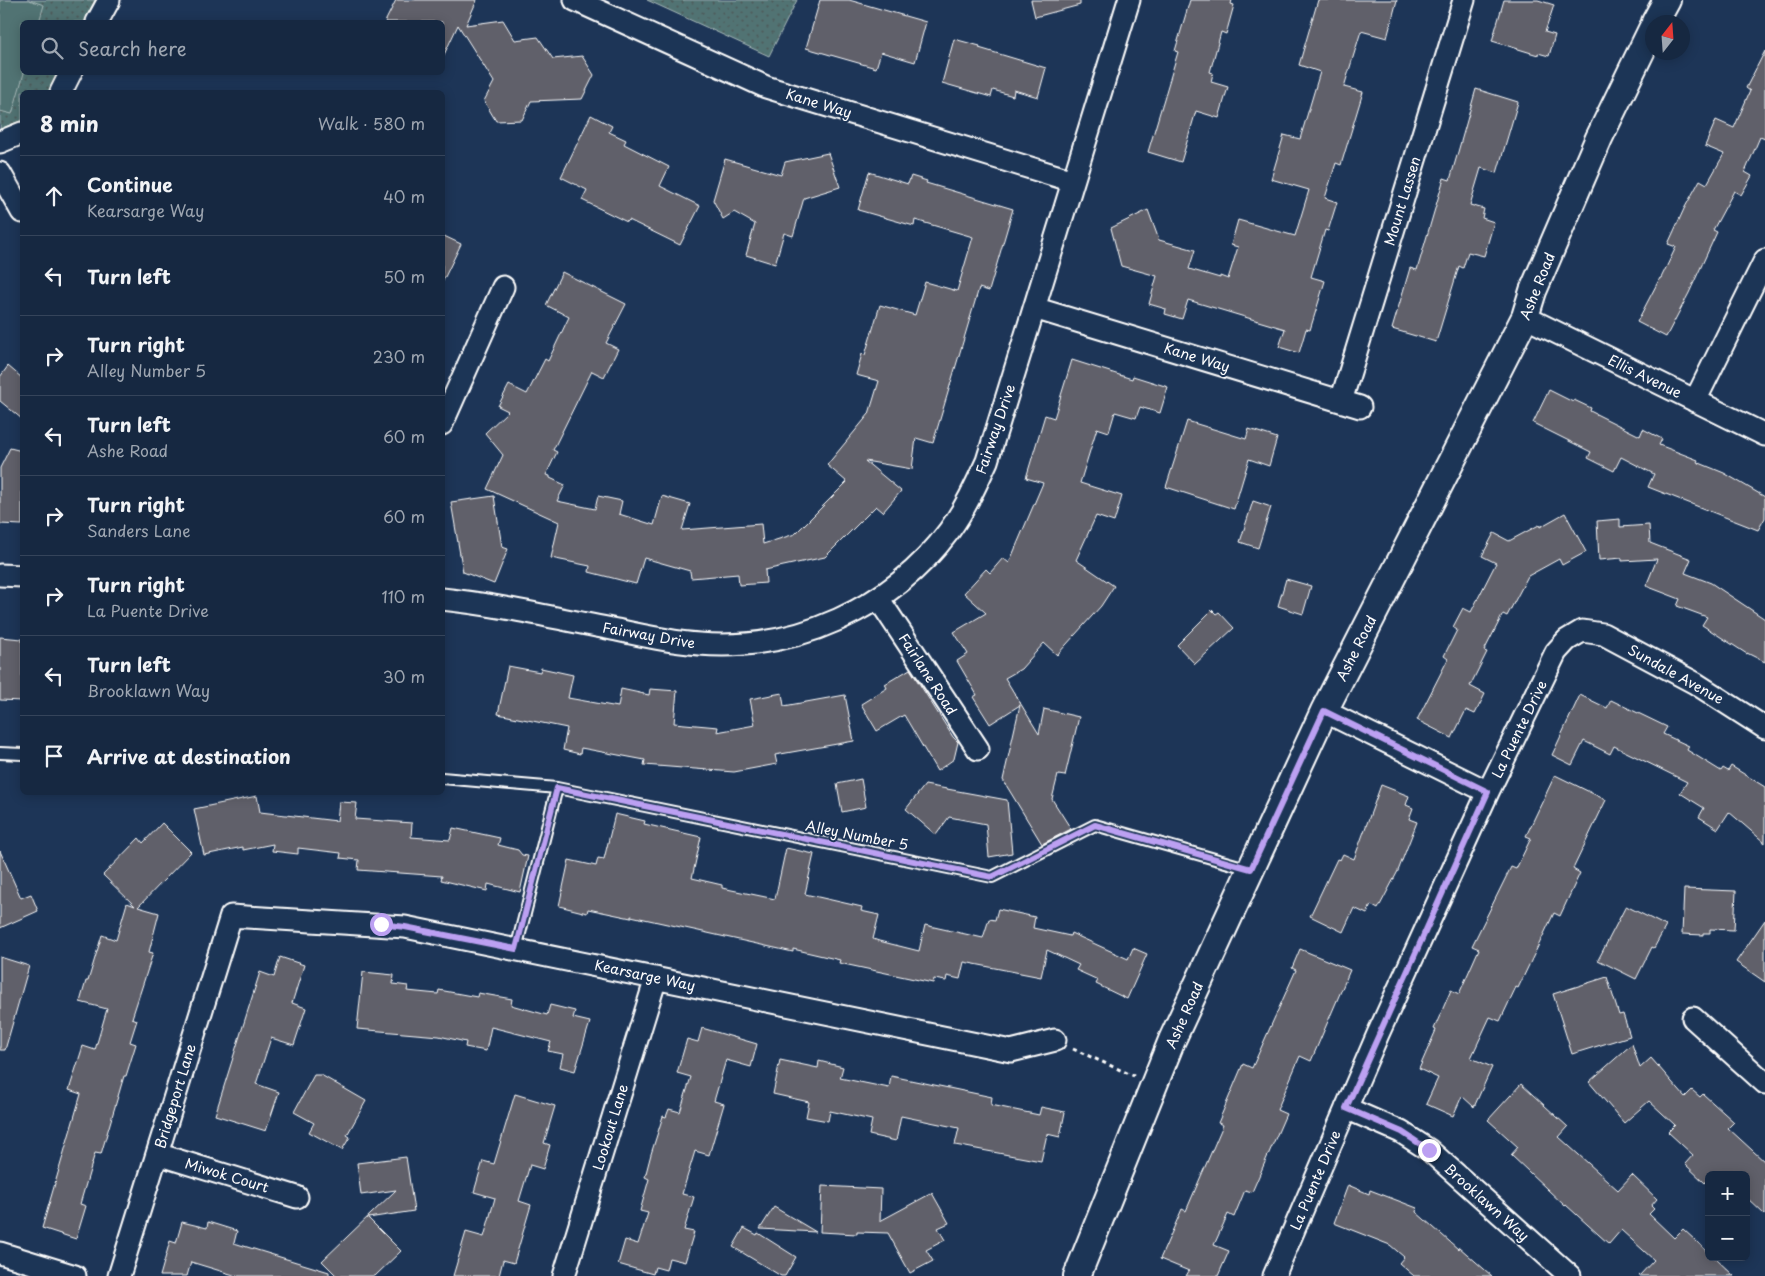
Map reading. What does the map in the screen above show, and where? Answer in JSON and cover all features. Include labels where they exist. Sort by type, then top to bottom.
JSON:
[{"type":"street","points":[[98,20],[109,0]]},
{"type":"street","name":"Kane Way","points":[[575,0],[766,87],[1073,181]]},
{"type":"street","name":"Fairway Drive","points":[[445,600],[482,603],[664,640],[733,645],[773,641],[811,631],[843,618],[878,598],[902,580],[927,557],[949,530],[970,497],[987,461],[1128,0]]},
{"type":"street","name":"Mount Lassen","points":[[1351,404],[1464,0]]},
{"type":"street","points":[[1660,15],[1667,0]]},
{"type":"street","name":"Ashe Road","points":[[1077,1276],[1172,1040],[1324,711],[1525,317],[1533,292],[1598,138],[1645,43]]},
{"type":"street","points":[[62,90],[70,75]]},
{"type":"street","points":[[0,142],[20,134]]},
{"type":"street","points":[[0,174],[20,209]]},
{"type":"street","points":[[1695,401],[1765,260]]},
{"type":"street","points":[[445,415],[503,287]]},
{"type":"street","name":"Kane Way","points":[[1034,308],[1351,404]]},
{"type":"street","name":"Ellis Avenue","points":[[1525,317],[1765,436]]},
{"type":"street","points":[[0,575],[20,576]]},
{"type":"street","name":"Fairlane Road","points":[[878,598],[978,750]]},
{"type":"street","name":"Sundale Avenue","points":[[1582,631],[1602,634],[1679,674],[1765,728]]},
{"type":"street","name":"La Puente Drive","points":[[1274,1276],[1346,1108],[1488,792],[1556,652],[1567,640],[1582,631]]},
{"type":"street","points":[[1324,711],[1488,792]]},
{"type":"street","name":"Kearsarge Way","points":[[231,916],[405,927],[1012,1050],[1055,1040]]},
{"type":"street","name":"Bridgeport Lane","points":[[119,1276],[231,916]]},
{"type":"street","name":"Lookout Lane","points":[[564,1276],[656,978]]},
{"type":"street","points":[[1693,1018],[1765,1083]]},
{"type":"street","name":"Brooklawn Way","points":[[1346,1108],[1402,1132],[1429,1150],[1570,1276]]},
{"type":"street","name":"Miwok Court","points":[[157,1154],[297,1197]]},
{"type":"street","points":[[0,1253],[75,1276]]},
{"type":"lane","points":[[0,753],[20,754]]},
{"type":"lane","name":"Alley Number 5","points":[[445,778],[557,788],[992,877],[1095,825],[1251,869]]},
{"type":"lane","points":[[516,949],[557,788]]},
{"type":"path","points":[[1055,1040],[1154,1085]]},
{"type":"green space","points":[[0,0],[95,0],[85,20],[20,20],[20,75],[57,75],[49,90],[20,90],[20,121],[0,129]]},
{"type":"green space","points":[[0,0],[29,0],[44,5],[40,20],[20,20],[20,75],[23,75],[12,114],[0,111]]},
{"type":"green space","points":[[647,0],[797,0],[769,56]]},
{"type":"building","points":[[396,0],[477,0],[466,25],[503,20],[515,40],[538,37],[553,59],[582,56],[594,75],[582,99],[531,101],[522,120],[496,121],[484,101],[494,82],[458,25],[445,53],[445,20],[386,20]]},
{"type":"building","points":[[820,0],[849,0],[926,22],[915,62],[881,52],[876,68],[806,48]]},
{"type":"building","points":[[1031,0],[1080,0],[1080,5],[1035,17]]},
{"type":"building","points":[[1190,0],[1232,0],[1231,4],[1234,5],[1226,34],[1221,32],[1210,72],[1213,73],[1211,82],[1228,87],[1219,118],[1196,111],[1181,162],[1148,152],[1178,52],[1175,51]]},
{"type":"building","points":[[1318,0],[1397,0],[1387,38],[1361,31],[1344,87],[1363,92],[1341,165],[1336,163],[1325,198],[1337,202],[1328,231],[1325,230],[1311,277],[1325,281],[1310,330],[1306,329],[1299,353],[1279,347],[1285,329],[1188,300],[1182,319],[1165,314],[1166,309],[1149,304],[1157,276],[1121,266],[1111,228],[1148,210],[1159,240],[1195,250],[1189,269],[1228,279],[1238,247],[1231,245],[1238,220],[1295,236],[1309,190],[1271,179],[1284,135],[1300,139],[1320,72],[1299,65]]},
{"type":"building","points":[[1504,0],[1538,0],[1554,5],[1545,32],[1555,35],[1549,56],[1538,53],[1538,55],[1492,41]]},
{"type":"building","points":[[954,39],[1046,68],[1038,97],[1014,90],[1013,96],[993,90],[991,97],[942,83]]},
{"type":"building","points":[[1765,51],[1765,139],[1760,137],[1745,172],[1752,176],[1741,195],[1734,191],[1713,230],[1717,232],[1666,337],[1637,322],[1676,247],[1668,244],[1684,209],[1700,180],[1707,184],[1724,154],[1705,146],[1716,120],[1734,128],[1750,91],[1746,88]]},
{"type":"building","points":[[1476,89],[1518,102],[1497,173],[1481,168],[1470,205],[1484,209],[1482,218],[1494,222],[1484,256],[1468,252],[1463,268],[1459,266],[1436,342],[1392,329],[1410,268],[1417,270],[1444,178],[1450,180]]},
{"type":"building","points":[[591,115],[612,126],[609,132],[626,140],[624,144],[669,167],[660,186],[700,206],[680,245],[582,200],[587,190],[561,177]]},
{"type":"building","points":[[828,153],[840,187],[804,198],[793,236],[784,233],[775,264],[746,255],[755,224],[734,212],[723,219],[713,200],[725,159],[781,175],[785,162]]},
{"type":"building","points":[[869,172],[908,184],[911,176],[927,181],[926,183],[1013,209],[989,291],[979,288],[933,443],[916,438],[912,469],[865,461],[901,491],[883,512],[876,506],[825,557],[765,570],[766,583],[739,585],[738,574],[691,578],[690,571],[644,558],[636,584],[589,572],[590,566],[551,558],[559,522],[487,489],[503,455],[485,433],[508,411],[498,406],[509,385],[527,394],[545,359],[548,361],[569,317],[546,305],[562,272],[626,304],[606,343],[618,349],[604,377],[592,371],[553,450],[557,452],[546,475],[565,485],[557,501],[595,509],[598,496],[622,501],[619,514],[654,525],[662,496],[690,504],[682,530],[761,524],[763,544],[795,534],[847,482],[827,465],[869,414],[879,381],[856,375],[862,354],[865,355],[880,305],[915,315],[925,282],[957,291],[973,237],[915,220],[914,226],[858,210]]},
{"type":"building","points":[[445,236],[461,244],[445,277]]},
{"type":"building","points":[[1072,360],[1132,379],[1133,376],[1168,387],[1160,413],[1140,407],[1136,418],[1115,412],[1109,432],[1097,428],[1080,483],[1122,496],[1114,522],[1096,516],[1076,560],[1114,586],[1101,606],[1057,655],[1044,643],[1021,669],[1005,678],[1039,734],[1044,709],[1079,717],[1065,776],[1058,775],[1052,799],[1071,829],[1042,844],[1003,780],[1020,705],[990,724],[973,697],[977,695],[957,661],[968,654],[954,632],[986,613],[964,593],[986,569],[990,573],[1003,558],[1009,563],[1043,483],[1026,478],[1045,415],[1054,418]]},
{"type":"building","points":[[8,366],[20,376],[20,417],[0,401],[0,377]]},
{"type":"building","points":[[1549,390],[1573,402],[1574,400],[1591,408],[1590,411],[1640,436],[1643,429],[1662,439],[1659,445],[1698,460],[1697,462],[1724,473],[1765,497],[1765,518],[1758,530],[1648,487],[1654,474],[1621,457],[1614,471],[1588,458],[1591,452],[1533,423]]},
{"type":"building","points":[[1187,421],[1246,439],[1249,429],[1277,438],[1269,466],[1249,459],[1234,509],[1166,487]]},
{"type":"building","points":[[10,448],[20,450],[20,525],[0,524],[0,468]]},
{"type":"building","points":[[494,496],[502,547],[508,549],[494,584],[463,572],[451,502]]},
{"type":"building","points":[[1253,501],[1271,507],[1258,548],[1240,542]]},
{"type":"building","points":[[1565,513],[1586,552],[1562,565],[1559,559],[1528,576],[1507,616],[1503,614],[1484,651],[1487,652],[1470,686],[1485,694],[1475,714],[1466,710],[1452,738],[1417,720],[1448,659],[1444,656],[1457,630],[1453,627],[1463,608],[1471,612],[1496,563],[1482,556],[1494,533],[1509,541]]},
{"type":"building","points":[[1620,519],[1620,527],[1649,525],[1650,543],[1691,559],[1685,573],[1711,583],[1765,619],[1765,662],[1747,654],[1702,625],[1707,617],[1677,606],[1680,599],[1646,586],[1657,559],[1622,561],[1622,558],[1599,560],[1597,521]]},
{"type":"building","points":[[1286,579],[1311,586],[1303,614],[1278,606]]},
{"type":"building","points":[[1212,610],[1216,614],[1219,612],[1234,628],[1195,664],[1177,645]]},
{"type":"building","points":[[0,637],[20,639],[20,701],[0,700]]},
{"type":"building","points":[[508,666],[540,672],[541,668],[573,675],[568,698],[618,707],[621,689],[649,695],[650,689],[677,691],[674,723],[718,727],[717,732],[755,725],[750,699],[782,693],[784,706],[845,695],[854,741],[775,755],[777,764],[734,772],[644,765],[645,760],[581,748],[580,754],[563,750],[567,728],[498,714]]},
{"type":"building","points":[[910,669],[958,742],[954,759],[937,771],[904,715],[877,731],[861,704],[887,688],[885,684]]},
{"type":"building","points":[[1580,695],[1607,708],[1611,700],[1667,727],[1663,734],[1689,746],[1687,750],[1721,771],[1723,768],[1728,771],[1731,766],[1765,787],[1765,843],[1729,812],[1718,829],[1699,817],[1704,808],[1680,793],[1687,782],[1614,746],[1610,754],[1584,741],[1572,765],[1552,755]]},
{"type":"building","points":[[1555,775],[1606,800],[1573,869],[1580,873],[1560,916],[1554,913],[1500,1021],[1490,1017],[1471,1058],[1492,1067],[1474,1107],[1462,1096],[1453,1116],[1426,1104],[1438,1078],[1419,1069],[1451,990],[1459,994],[1479,949],[1472,946],[1511,867],[1516,869],[1531,838],[1526,836]]},
{"type":"building","points":[[861,779],[866,807],[842,812],[837,784]]},
{"type":"building","points":[[925,785],[1007,800],[1012,853],[989,857],[986,824],[949,817],[936,835],[906,809]]},
{"type":"building","points":[[1381,785],[1409,796],[1406,805],[1413,808],[1409,819],[1417,822],[1398,871],[1378,909],[1371,905],[1367,914],[1354,908],[1343,932],[1310,916],[1337,859],[1340,860],[1343,854],[1354,859]]},
{"type":"building","points":[[257,796],[260,812],[337,821],[339,802],[357,803],[355,819],[412,823],[411,837],[450,840],[453,828],[500,838],[498,845],[518,850],[522,855],[528,856],[520,892],[488,884],[487,891],[441,880],[442,876],[358,870],[359,860],[340,858],[341,853],[298,848],[298,854],[272,851],[273,844],[243,850],[243,847],[204,855],[194,809]]},
{"type":"building","points":[[615,814],[645,821],[644,824],[701,837],[692,878],[722,885],[722,888],[775,899],[786,848],[814,854],[805,894],[862,907],[861,911],[879,915],[873,939],[879,941],[919,951],[925,925],[983,938],[989,919],[995,920],[998,909],[1035,917],[1033,928],[1070,936],[1071,933],[1128,959],[1133,948],[1147,954],[1127,999],[1096,984],[1098,980],[1076,970],[1079,965],[1047,950],[1041,977],[964,962],[960,979],[947,976],[946,981],[934,979],[933,983],[839,963],[840,960],[793,949],[793,952],[631,916],[631,918],[588,909],[587,913],[559,906],[569,860],[596,866],[598,858],[604,859]]},
{"type":"building","points":[[162,823],[191,852],[138,907],[159,913],[149,952],[153,953],[132,1018],[137,1020],[130,1042],[136,1044],[126,1076],[124,1076],[101,1154],[95,1153],[80,1204],[86,1206],[76,1239],[42,1228],[81,1094],[69,1090],[83,1046],[95,1050],[107,1009],[80,1002],[86,981],[88,981],[102,935],[116,940],[127,903],[135,906],[103,875],[139,838],[143,843]]},
{"type":"building","points":[[0,851],[21,898],[31,894],[38,911],[0,928]]},
{"type":"building","points":[[1684,889],[1736,891],[1734,930],[1710,929],[1710,933],[1703,933],[1703,935],[1682,934]]},
{"type":"building","points":[[1626,906],[1666,926],[1654,948],[1652,947],[1636,979],[1598,960]]},
{"type":"building","points":[[1765,920],[1765,982],[1736,962]]},
{"type":"building","points":[[1300,949],[1350,970],[1311,1061],[1300,1056],[1277,1110],[1286,1114],[1252,1192],[1245,1190],[1234,1217],[1228,1214],[1214,1245],[1229,1251],[1218,1276],[1186,1276],[1189,1271],[1160,1259],[1182,1209],[1186,1211],[1223,1125],[1218,1123],[1243,1064],[1252,1068],[1296,970],[1292,968]]},
{"type":"building","points":[[0,957],[29,966],[5,1050],[0,1050]]},
{"type":"building","points":[[280,957],[304,965],[292,1003],[306,1008],[294,1045],[271,1038],[256,1084],[279,1092],[266,1131],[215,1115],[260,972],[274,977]]},
{"type":"building","points":[[363,972],[394,975],[393,984],[408,986],[407,991],[438,994],[439,990],[477,997],[478,993],[512,999],[511,1005],[547,1015],[550,1005],[575,1011],[573,1018],[590,1022],[575,1071],[560,1067],[563,1054],[548,1051],[551,1042],[491,1027],[486,1051],[465,1047],[466,1042],[439,1036],[357,1029]]},
{"type":"building","points":[[1607,977],[1619,1015],[1623,1014],[1630,1036],[1572,1054],[1553,994]]},
{"type":"building","points":[[702,1028],[757,1044],[751,1067],[726,1060],[714,1101],[724,1104],[709,1155],[695,1151],[682,1194],[694,1197],[684,1230],[694,1232],[685,1262],[669,1258],[666,1270],[655,1267],[653,1274],[618,1264],[625,1240],[638,1244],[648,1213],[640,1211],[649,1179],[645,1177],[651,1154],[663,1116],[666,1117],[669,1109],[680,1112],[691,1077],[677,1073],[687,1039],[698,1042]]},
{"type":"building","points":[[1632,1044],[1640,1068],[1651,1058],[1685,1097],[1692,1090],[1700,1097],[1703,1094],[1734,1122],[1728,1128],[1765,1162],[1765,1215],[1750,1201],[1750,1171],[1705,1171],[1705,1183],[1685,1164],[1693,1155],[1668,1132],[1675,1125],[1649,1101],[1624,1123],[1589,1082]]},
{"type":"building","points":[[780,1060],[818,1068],[819,1061],[843,1067],[840,1078],[889,1088],[891,1076],[992,1097],[991,1105],[1039,1115],[1041,1107],[1065,1112],[1060,1137],[1047,1134],[1041,1161],[955,1145],[959,1128],[901,1116],[896,1141],[869,1135],[872,1120],[830,1111],[828,1121],[806,1117],[809,1102],[773,1094]]},
{"type":"building","points":[[314,1075],[321,1075],[366,1101],[347,1135],[350,1137],[342,1150],[309,1132],[314,1123],[294,1112]]},
{"type":"building","points":[[1521,1084],[1568,1127],[1559,1137],[1618,1190],[1632,1175],[1657,1199],[1651,1206],[1654,1209],[1649,1214],[1674,1238],[1683,1229],[1705,1249],[1705,1261],[1718,1261],[1734,1276],[1639,1276],[1654,1260],[1621,1230],[1609,1244],[1511,1155],[1518,1147],[1488,1120]]},
{"type":"building","points":[[515,1094],[555,1106],[544,1143],[550,1145],[543,1169],[530,1165],[519,1201],[531,1205],[514,1263],[503,1260],[499,1276],[453,1276],[466,1232],[484,1237],[495,1198],[474,1192],[483,1161],[494,1164]]},
{"type":"building","points":[[406,1157],[414,1211],[368,1218],[401,1251],[375,1276],[337,1276],[322,1261],[396,1190],[361,1195],[357,1163]]},
{"type":"building","points":[[1348,1185],[1369,1194],[1370,1190],[1417,1208],[1416,1212],[1492,1276],[1414,1276],[1399,1263],[1404,1257],[1390,1245],[1334,1223]]},
{"type":"building","points":[[822,1186],[881,1189],[880,1221],[932,1193],[949,1223],[938,1228],[945,1240],[926,1250],[933,1261],[910,1273],[888,1233],[820,1232]]},
{"type":"building","points":[[774,1207],[816,1232],[760,1229]]},
{"type":"building","points":[[182,1222],[207,1228],[208,1222],[237,1231],[234,1243],[329,1272],[329,1276],[237,1276],[191,1262],[187,1276],[160,1276],[170,1241],[176,1243]]},
{"type":"building","points":[[744,1228],[757,1235],[758,1233],[796,1257],[785,1276],[781,1276],[733,1247]]},
{"type":"route","points":[[381,924],[516,949],[557,788],[992,877],[1095,825],[1251,869],[1324,711],[1488,792],[1346,1108],[1402,1132],[1429,1150]]}]
